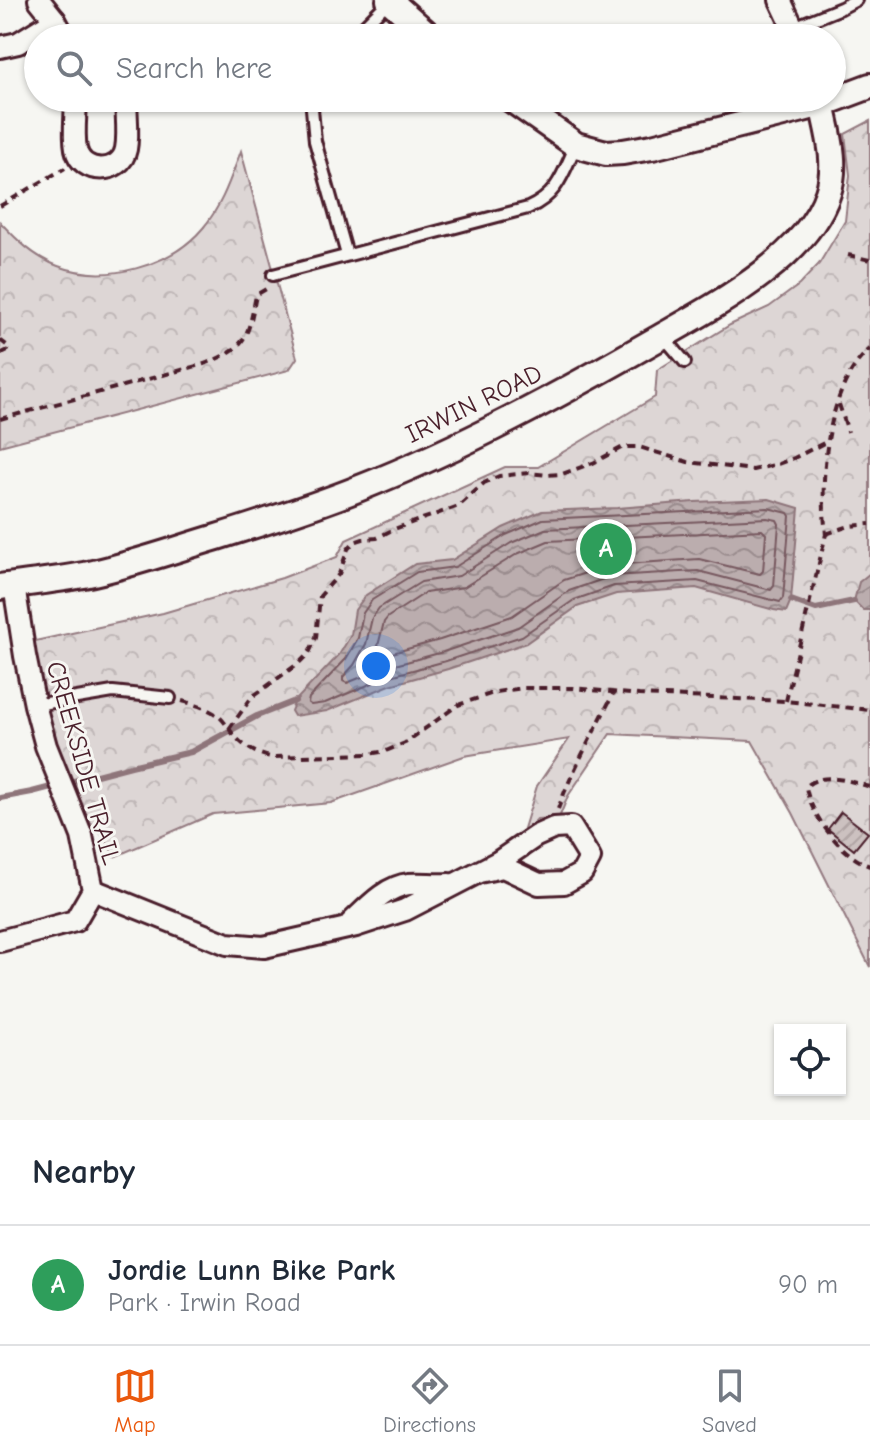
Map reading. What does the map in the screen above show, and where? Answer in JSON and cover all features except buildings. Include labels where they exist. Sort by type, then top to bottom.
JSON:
[{"type":"street","points":[[39,0],[56,24]]},
{"type":"street","points":[[389,0],[416,24]]},
{"type":"street","points":[[780,0],[792,24]]},
{"type":"street","points":[[0,47],[24,41]]},
{"type":"street","points":[[846,93],[870,86]]},
{"type":"street","points":[[76,112],[76,150],[81,160],[90,167],[101,169],[112,167],[121,160],[126,150],[126,112]]},
{"type":"street","points":[[528,112],[576,145],[606,153],[623,152],[778,112]]},
{"type":"street","name":"IRWIN ROAD","points":[[7,586],[118,567],[287,515],[361,488],[536,407],[735,294],[781,258],[823,216],[833,161],[823,112]]},
{"type":"street","name":"CREEKSIDE TRAIL","points":[[0,941],[75,921],[93,890],[82,836],[46,746],[7,586]]},
{"type":"street","points":[[93,890],[227,944],[264,947],[345,928],[375,901],[407,884],[432,886],[457,883],[550,830],[571,827],[590,858],[582,873],[564,883],[539,884],[503,867],[479,872]]},
{"type":"lane","points":[[366,24],[389,0]]},
{"type":"lane","points":[[812,24],[856,0]]},
{"type":"lane","points":[[312,112],[315,141],[347,255]]},
{"type":"lane","points":[[536,118],[541,112]]},
{"type":"lane","points":[[273,281],[347,255],[542,202],[558,184],[576,145]]},
{"type":"lane","points":[[662,336],[685,362]]},
{"type":"lane","points":[[35,705],[113,692],[170,698]]},
{"type":"path","points":[[0,206],[68,166]]},
{"type":"path","points":[[848,255],[870,260]]},
{"type":"path","points":[[0,419],[225,356],[246,336],[256,295],[273,281]]},
{"type":"path","points":[[0,340],[9,347],[0,354]]},
{"type":"path","points":[[786,701],[826,534],[823,478],[828,441],[838,401],[853,371],[870,349]]},
{"type":"path","points":[[838,401],[848,432]]},
{"type":"path","points":[[229,729],[252,697],[309,653],[316,638],[320,596],[339,574],[348,549],[354,542],[377,538],[459,506],[484,483],[499,476],[562,474],[593,463],[623,447],[648,449],[676,460],[753,470],[778,464],[828,441]]},
{"type":"path","points":[[826,534],[849,526],[870,524]]},
{"type":"path","points":[[170,698],[213,712],[237,740],[260,755],[271,757],[386,751],[405,743],[458,705],[496,692],[523,688],[786,701],[870,710]]},
{"type":"path","points":[[550,830],[580,756],[596,731],[614,692]]},
{"type":"path","points":[[870,787],[821,779],[812,781],[806,787],[809,801],[823,824],[848,853],[870,866]]},
{"type":"green space","points":[[870,121],[870,967],[793,813],[752,741],[610,734],[568,796],[559,818],[537,819],[522,835],[537,786],[569,739],[464,756],[331,803],[213,814],[114,857],[99,830],[75,811],[26,643],[163,613],[282,578],[337,557],[346,540],[505,467],[538,467],[655,397],[657,370],[730,325],[769,307],[799,285],[819,264],[845,221],[850,175],[845,134]]},
{"type":"green space","points":[[241,151],[297,358],[289,370],[0,446],[0,222],[34,253],[58,266],[96,273],[136,268],[173,253],[203,228],[221,201]]},
{"type":"water","points":[[769,499],[799,508],[791,600],[786,612],[696,588],[616,594],[577,607],[526,643],[390,685],[327,711],[294,716],[291,711],[295,701],[339,655],[351,635],[355,610],[366,595],[415,564],[452,560],[503,528],[542,511]]},
{"type":"water","points":[[870,573],[870,610],[863,610],[854,601],[859,582]]},
{"type":"waterway","points":[[791,600],[816,609],[854,601]]},
{"type":"waterway","points":[[0,798],[191,752],[257,716],[295,701]]},
{"type":"place","name":"Jordie Lunn Bike Park","points":[[606,549]]}]
